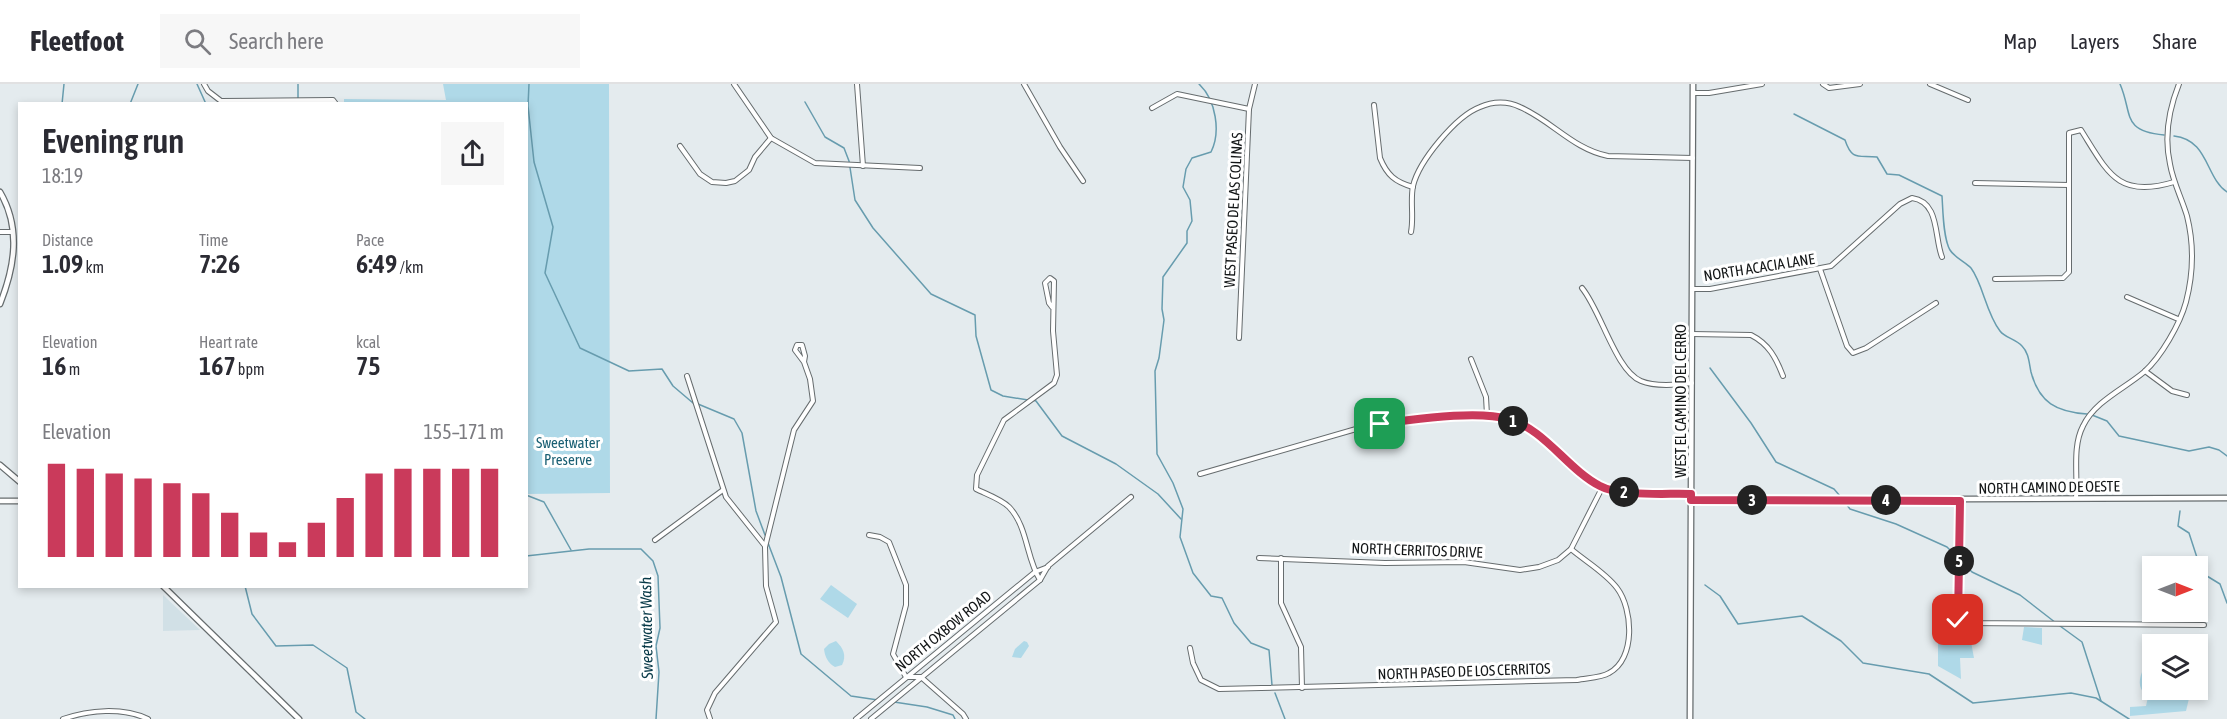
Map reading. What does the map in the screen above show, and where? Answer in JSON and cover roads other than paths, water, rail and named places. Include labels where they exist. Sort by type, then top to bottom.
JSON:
[{"type":"street","points":[[204,84],[208,91],[221,101],[333,100],[334,102]]},
{"type":"street","points":[[734,84],[771,138],[815,163],[920,168]]},
{"type":"street","points":[[857,84],[863,166]]},
{"type":"street","points":[[1024,84],[1060,147],[1083,181]]},
{"type":"street","name":"WEST PASEO DE LAS COLINAS","points":[[1239,338],[1249,109],[1255,84]]},
{"type":"street","name":"WEST EL CAMINO DEL CERRO","points":[[1690,719],[1693,84]]},
{"type":"street","points":[[1693,93],[1709,93],[1762,84]]},
{"type":"street","points":[[1823,84],[1829,88],[1860,84]]},
{"type":"street","points":[[1930,84],[1968,100]]},
{"type":"street","points":[[2076,498],[2077,444],[2083,425],[2101,404],[2145,371],[2168,341],[2185,305],[2191,278],[2192,259],[2187,218],[2169,163],[2167,138],[2170,113],[2179,84]]},
{"type":"street","points":[[1152,108],[1177,94],[1249,109]]},
{"type":"street","points":[[1411,232],[1413,187],[1430,152],[1468,113],[1480,107],[1500,102],[1523,107],[1575,144],[1597,154],[1693,158]]},
{"type":"street","points":[[1374,105],[1380,158],[1383,166],[1396,181],[1413,187]]},
{"type":"street","points":[[1995,279],[2066,277],[2070,272],[2068,133],[2081,130],[2103,165],[2120,182],[2147,189],[2175,182]]},
{"type":"street","points":[[680,146],[700,174],[712,182],[726,183],[735,181],[749,170],[755,157],[771,138]]},
{"type":"street","points":[[1975,183],[2069,185]]},
{"type":"street","points":[[0,192],[11,220],[14,260],[0,304]]},
{"type":"street","name":"NORTH ACACIA LANE","points":[[1692,289],[1710,289],[1831,266],[1900,204],[1912,198],[1924,202],[1932,211],[1942,257]]},
{"type":"street","points":[[0,232],[13,232]]},
{"type":"street","points":[[1820,269],[1847,346],[1853,353],[1866,348],[1936,303]]},
{"type":"street","points":[[1040,580],[1035,572],[1022,527],[1008,507],[976,489],[975,484],[977,475],[1004,420],[1054,383],[1057,375],[1052,307],[1055,289],[1054,281],[1050,278],[1045,284],[1052,307]]},
{"type":"street","points":[[1582,288],[1590,298],[1629,374],[1643,383],[1692,383]]},
{"type":"street","points":[[2127,297],[2178,319]]},
{"type":"street","points":[[1692,334],[1751,335],[1760,339],[1772,352],[1783,376]]},
{"type":"street","points":[[1471,359],[1486,397],[1487,415]]},
{"type":"street","points":[[710,719],[707,710],[715,693],[776,622],[766,585],[765,547],[794,430],[813,401],[812,386],[804,362]]},
{"type":"street","points":[[2145,371],[2172,392],[2187,395]]},
{"type":"street","points":[[687,376],[726,497],[765,547]]},
{"type":"street","name":"NORTH CAMINO DE OESTE","points":[[1200,474],[1363,428],[1400,421],[1487,415],[1510,420],[1539,436],[1581,474],[1602,488],[1635,493],[1691,497],[1960,501],[2227,498]]},
{"type":"street","points":[[0,465],[18,480]]},
{"type":"street","points":[[1571,549],[1602,488]]},
{"type":"street","points":[[655,540],[723,490]]},
{"type":"street","name":"NORTH OXBOW ROAD","points":[[856,719],[1035,572],[1048,566],[1131,496]]},
{"type":"street","points":[[0,501],[18,501]]},
{"type":"street","points":[[1960,501],[1960,623],[2204,625]]},
{"type":"street","points":[[869,535],[889,542],[906,585],[906,605],[893,654],[906,677],[921,677],[966,719]]},
{"type":"street","name":"NORTH CERRITOS DRIVE","points":[[1259,558],[1385,563],[1464,562],[1520,570],[1548,564],[1571,549]]},
{"type":"street","name":"NORTH PASEO DE LOS CERRITOS","points":[[1190,648],[1193,663],[1201,680],[1219,689],[1577,680],[1609,674],[1620,663],[1627,648],[1629,615],[1616,587],[1571,549]]},
{"type":"street","points":[[1281,558],[1281,603],[1301,646],[1302,688]]},
{"type":"street","name":"NORTH OXBOW ROAD","points":[[871,719],[1040,580],[1048,566]]},
{"type":"street","points":[[165,588],[299,719]]},
{"type":"street","points":[[63,719],[107,711],[148,719]]},
{"type":"waterway","name":"Sweetwater Wash","points":[[62,102],[64,84]]},
{"type":"waterway","points":[[131,102],[138,84]]},
{"type":"waterway","points":[[197,84],[205,102]]},
{"type":"waterway","points":[[298,84],[298,98]]},
{"type":"waterway","points":[[529,84],[528,106],[534,162],[553,227],[545,273],[580,348],[629,371],[662,369],[673,386],[693,403]]},
{"type":"waterway","points":[[1199,84],[1213,107],[1216,135],[1211,152],[1192,158],[1186,169],[1183,187],[1190,200],[1192,221],[1187,231],[1187,243],[1163,277],[1164,320],[1155,371],[1157,454],[1173,483],[1183,509],[1180,537],[1193,573],[1211,596],[1222,598],[1234,623],[1251,643],[1269,650],[1272,685]]},
{"type":"waterway","points":[[2120,84],[2128,112],[2135,125],[2141,130],[2164,135]]},
{"type":"waterway","points":[[805,102],[825,137],[844,148],[849,161],[855,200],[873,228],[931,294],[975,315],[976,336],[991,390],[1003,396],[1028,400]]},
{"type":"waterway","points":[[1794,114],[1845,140],[1850,151],[1856,156],[1877,157],[1887,174],[1899,175],[1942,196],[1945,231],[1950,250],[1971,268],[1979,282],[1991,316],[2000,331],[2024,349],[2034,383],[2039,391],[2044,398],[2058,408],[2087,414]]},
{"type":"waterway","points":[[2174,136],[2194,144],[2214,177],[2227,192]]},
{"type":"waterway","points":[[1710,368],[1751,423],[1776,462],[1834,489],[1840,496]]},
{"type":"waterway","points":[[1033,400],[1062,436],[1116,464],[1158,494],[1181,519]]},
{"type":"waterway","points":[[698,404],[734,419],[742,433],[756,511],[765,535]]},
{"type":"waterway","points":[[2092,415],[2107,421],[2119,436],[2189,451],[2209,447],[2227,456]]},
{"type":"waterway","points":[[528,496],[544,502],[571,550]]},
{"type":"waterway","points":[[1843,500],[1850,509],[1896,524],[1947,547],[1972,572],[2020,595],[2056,623]]},
{"type":"waterway","points":[[2180,511],[2178,526],[2189,533],[2202,573],[2220,584],[2227,603]]},
{"type":"waterway","points":[[768,543],[781,577],[801,654],[851,696],[878,700]]},
{"type":"waterway","name":"Sweetwater Wash","points":[[528,556],[589,549],[641,549],[653,561],[658,576],[660,628],[656,646],[659,672],[656,719]]},
{"type":"waterway","points":[[1705,585],[1720,596],[1738,624],[1802,616],[1841,641],[1863,663],[1929,674],[1973,703],[2071,693],[2096,698],[2129,719]]},
{"type":"waterway","points":[[246,588],[252,614],[276,646],[313,645],[347,668],[356,712],[365,719]]},
{"type":"waterway","points":[[2060,626],[2082,642],[2101,701]]},
{"type":"waterway","points":[[1275,693],[1285,719]]},
{"type":"waterway","points":[[894,702],[927,707],[953,715],[955,719]]},
{"type":"park label","name":"Sweetwater Preserve","points":[[568,450]]}]
